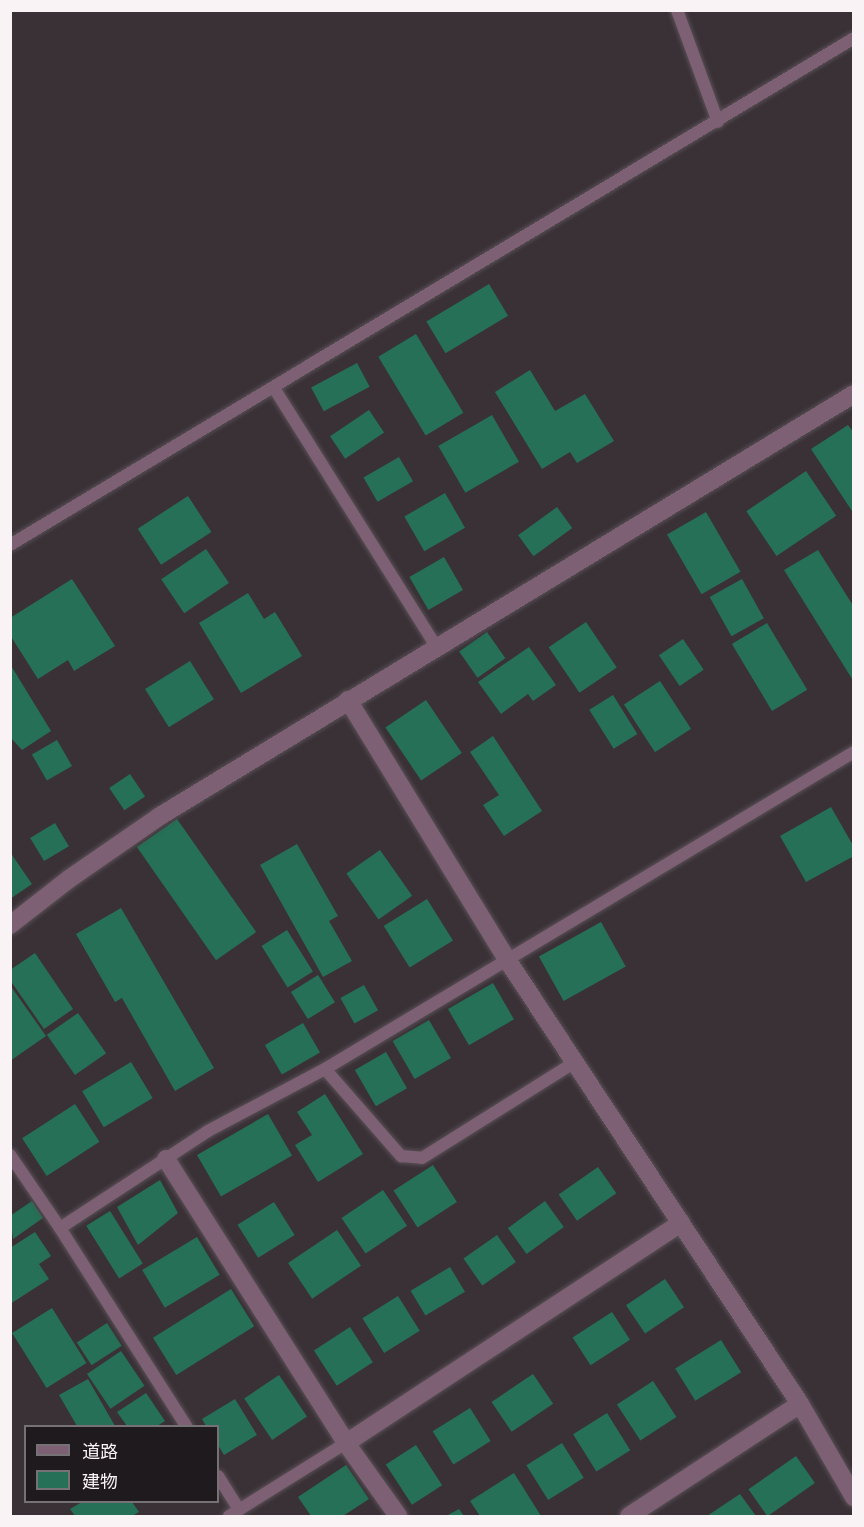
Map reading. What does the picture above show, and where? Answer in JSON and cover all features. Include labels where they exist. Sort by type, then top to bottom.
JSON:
[{"type":"street","points":[[10,925],[160,816],[854,394]]},
{"type":"street","points":[[348,700],[508,961],[800,1404],[854,1497]]},
{"type":"street","points":[[166,1159],[346,1443],[398,1516]]},
{"type":"street","points":[[346,1443],[681,1223]]},
{"type":"street","points":[[629,1516],[800,1404]]},
{"type":"lane","points":[[676,10],[718,122]]},
{"type":"lane","points":[[10,545],[718,122],[854,38]]},
{"type":"lane","points":[[274,388],[437,648]]},
{"type":"lane","points":[[60,1228],[208,1131],[325,1069],[854,752]]},
{"type":"lane","points":[[325,1069],[401,1156],[422,1158],[575,1062]]},
{"type":"lane","points":[[10,1155],[60,1228],[185,1425]]},
{"type":"lane","points":[[219,1478],[234,1513],[346,1443]]},
{"type":"building","points":[[489,284],[508,316],[445,353],[426,322]]},
{"type":"building","points":[[416,334],[463,413],[426,436],[378,357]]},
{"type":"building","points":[[357,363],[370,387],[324,411],[311,387]]},
{"type":"building","points":[[530,370],[555,411],[585,394],[614,441],[577,463],[570,452],[542,469],[495,392]]},
{"type":"building","points":[[369,410],[384,432],[345,459],[330,436]]},
{"type":"building","points":[[492,415],[519,462],[465,493],[438,446]]},
{"type":"building","points":[[848,425],[854,433],[854,514],[811,449]]},
{"type":"building","points":[[399,457],[413,481],[377,502],[363,478]]},
{"type":"building","points":[[806,471],[836,516],[777,556],[746,511]]},
{"type":"building","points":[[445,493],[465,528],[424,551],[404,516]]},
{"type":"building","points":[[188,496],[211,532],[161,565],[138,529]]},
{"type":"building","points":[[557,507],[572,528],[533,556],[518,535]]},
{"type":"building","points":[[706,512],[740,572],[702,594],[667,534]]},
{"type":"building","points":[[206,549],[229,583],[184,613],[161,579]]},
{"type":"building","points":[[818,550],[854,607],[854,682],[784,570]]},
{"type":"building","points":[[444,557],[463,590],[428,610],[409,577]]},
{"type":"building","points":[[72,579],[115,646],[74,671],[68,660],[38,679],[10,635],[10,618]]},
{"type":"building","points":[[742,579],[764,618],[731,636],[710,597]]},
{"type":"building","points":[[248,593],[264,619],[275,612],[302,656],[241,693],[199,623]]},
{"type":"building","points":[[586,622],[617,668],[579,693],[549,647]]},
{"type":"building","points":[[767,623],[807,690],[772,711],[732,644]]},
{"type":"building","points":[[487,632],[505,658],[478,678],[459,652]]},
{"type":"building","points":[[683,639],[704,670],[680,686],[659,655]]},
{"type":"building","points":[[529,647],[556,685],[533,701],[528,694],[501,714],[478,682]]},
{"type":"building","points":[[190,661],[214,699],[169,727],[145,689]]},
{"type":"building","points":[[10,664],[51,731],[22,750],[10,737]]},
{"type":"building","points":[[660,681],[691,729],[655,752],[624,704]]},
{"type":"building","points":[[613,695],[637,734],[614,749],[589,710]]},
{"type":"building","points":[[426,700],[462,753],[421,780],[385,727]]},
{"type":"building","points":[[493,736],[542,811],[504,836],[483,805],[499,795],[470,752]]},
{"type":"building","points":[[57,740],[72,766],[47,780],[32,755]]},
{"type":"building","points":[[130,774],[145,796],[124,810],[109,788]]},
{"type":"building","points":[[831,807],[854,847],[854,856],[806,882],[780,836]]},
{"type":"building","points":[[177,819],[256,932],[216,960],[137,847]]},
{"type":"building","points":[[55,823],[69,846],[44,861],[30,838]]},
{"type":"building","points":[[297,844],[338,916],[329,921],[352,961],[323,977],[260,865]]},
{"type":"building","points":[[380,850],[412,896],[379,919],[346,874]]},
{"type":"building","points":[[10,852],[32,884],[10,899]]},
{"type":"building","points":[[427,899],[453,941],[410,968],[384,926]]},
{"type":"building","points":[[121,908],[214,1068],[175,1091],[122,998],[115,1002],[76,934]]},
{"type":"building","points":[[601,922],[626,967],[564,1001],[539,956]]},
{"type":"building","points":[[287,930],[313,972],[288,987],[262,946]]},
{"type":"building","points":[[35,953],[73,1009],[44,1029],[10,980],[10,970]]},
{"type":"building","points":[[318,975],[335,1002],[308,1019],[291,992]]},
{"type":"building","points":[[493,983],[514,1019],[469,1045],[448,1009]]},
{"type":"building","points":[[10,985],[46,1036],[10,1061]]},
{"type":"building","points":[[364,985],[378,1010],[354,1023],[340,998]]},
{"type":"building","points":[[78,1013],[106,1053],[75,1075],[47,1035]]},
{"type":"building","points":[[429,1020],[451,1058],[415,1079],[393,1041]]},
{"type":"building","points":[[303,1023],[320,1052],[282,1074],[265,1045]]},
{"type":"building","points":[[386,1052],[407,1088],[376,1106],[355,1070]]},
{"type":"building","points":[[131,1062],[153,1098],[104,1127],[82,1091]]},
{"type":"building","points":[[325,1094],[363,1154],[318,1182],[295,1145],[312,1135],[297,1112]]},
{"type":"building","points":[[75,1104],[100,1142],[47,1176],[22,1138]]},
{"type":"building","points":[[268,1114],[292,1156],[221,1197],[197,1155]]},
{"type":"building","points":[[433,1165],[457,1202],[418,1227],[394,1191]]},
{"type":"building","points":[[598,1167],[616,1193],[577,1221],[559,1195]]},
{"type":"building","points":[[160,1180],[178,1213],[138,1245],[117,1207]]},
{"type":"building","points":[[383,1190],[407,1226],[366,1254],[342,1218]]},
{"type":"building","points":[[32,1201],[43,1218],[13,1239],[10,1216]]},
{"type":"building","points":[[545,1201],[564,1227],[527,1254],[508,1228]]},
{"type":"building","points":[[274,1202],[295,1235],[258,1258],[238,1225]]},
{"type":"building","points":[[110,1211],[143,1264],[119,1278],[86,1226]]},
{"type":"building","points":[[337,1230],[361,1266],[312,1299],[288,1263]]},
{"type":"building","points":[[35,1232],[51,1256],[39,1264],[49,1279],[10,1304],[10,1248]]},
{"type":"building","points":[[497,1235],[516,1262],[482,1286],[463,1259]]},
{"type":"building","points":[[197,1237],[220,1275],[165,1308],[142,1270]]},
{"type":"building","points":[[450,1267],[465,1292],[426,1316],[411,1291]]},
{"type":"building","points":[[665,1279],[684,1307],[645,1333],[626,1305]]},
{"type":"building","points":[[231,1289],[254,1326],[176,1375],[153,1338]]},
{"type":"building","points":[[398,1296],[420,1331],[384,1353],[362,1318]]},
{"type":"building","points":[[52,1308],[86,1363],[47,1388],[12,1333]]},
{"type":"building","points":[[612,1312],[630,1340],[591,1365],[573,1338]]},
{"type":"building","points":[[107,1323],[122,1346],[92,1365],[77,1343]]},
{"type":"building","points":[[350,1327],[373,1362],[337,1386],[314,1350]]},
{"type":"building","points":[[721,1340],[741,1372],[695,1401],[675,1369]]},
{"type":"building","points":[[121,1351],[144,1386],[110,1409],[87,1374]]},
{"type":"building","points":[[533,1374],[553,1404],[512,1432],[492,1402]]},
{"type":"building","points":[[279,1375],[307,1416],[272,1440],[244,1398]]},
{"type":"building","points":[[88,1379],[114,1425],[76,1425],[59,1395]]},
{"type":"building","points":[[653,1381],[676,1417],[640,1440],[617,1404]]},
{"type":"building","points":[[146,1393],[165,1421],[159,1425],[126,1425],[117,1412]]},
{"type":"building","points":[[235,1399],[257,1435],[224,1455],[219,1447],[219,1425],[205,1425],[202,1419]]},
{"type":"building","points":[[470,1408],[491,1441],[453,1464],[433,1431]]},
{"type":"building","points":[[607,1413],[630,1450],[596,1472],[573,1434]]},
{"type":"building","points":[[562,1443],[584,1478],[548,1500],[526,1465]]},
{"type":"building","points":[[416,1445],[442,1485],[412,1505],[386,1465]]},
{"type":"building","points":[[796,1456],[815,1483],[768,1516],[748,1489]]},
{"type":"building","points":[[346,1465],[369,1499],[343,1516],[311,1516],[298,1497]]},
{"type":"building","points":[[514,1473],[541,1516],[480,1516],[470,1501]]},
{"type":"building","points":[[740,1494],[756,1516],[707,1516]]},
{"type":"building","points":[[80,1503],[133,1503],[139,1512],[132,1516],[75,1516],[70,1509]]},
{"type":"building","points":[[459,1509],[464,1516],[446,1516]]}]
